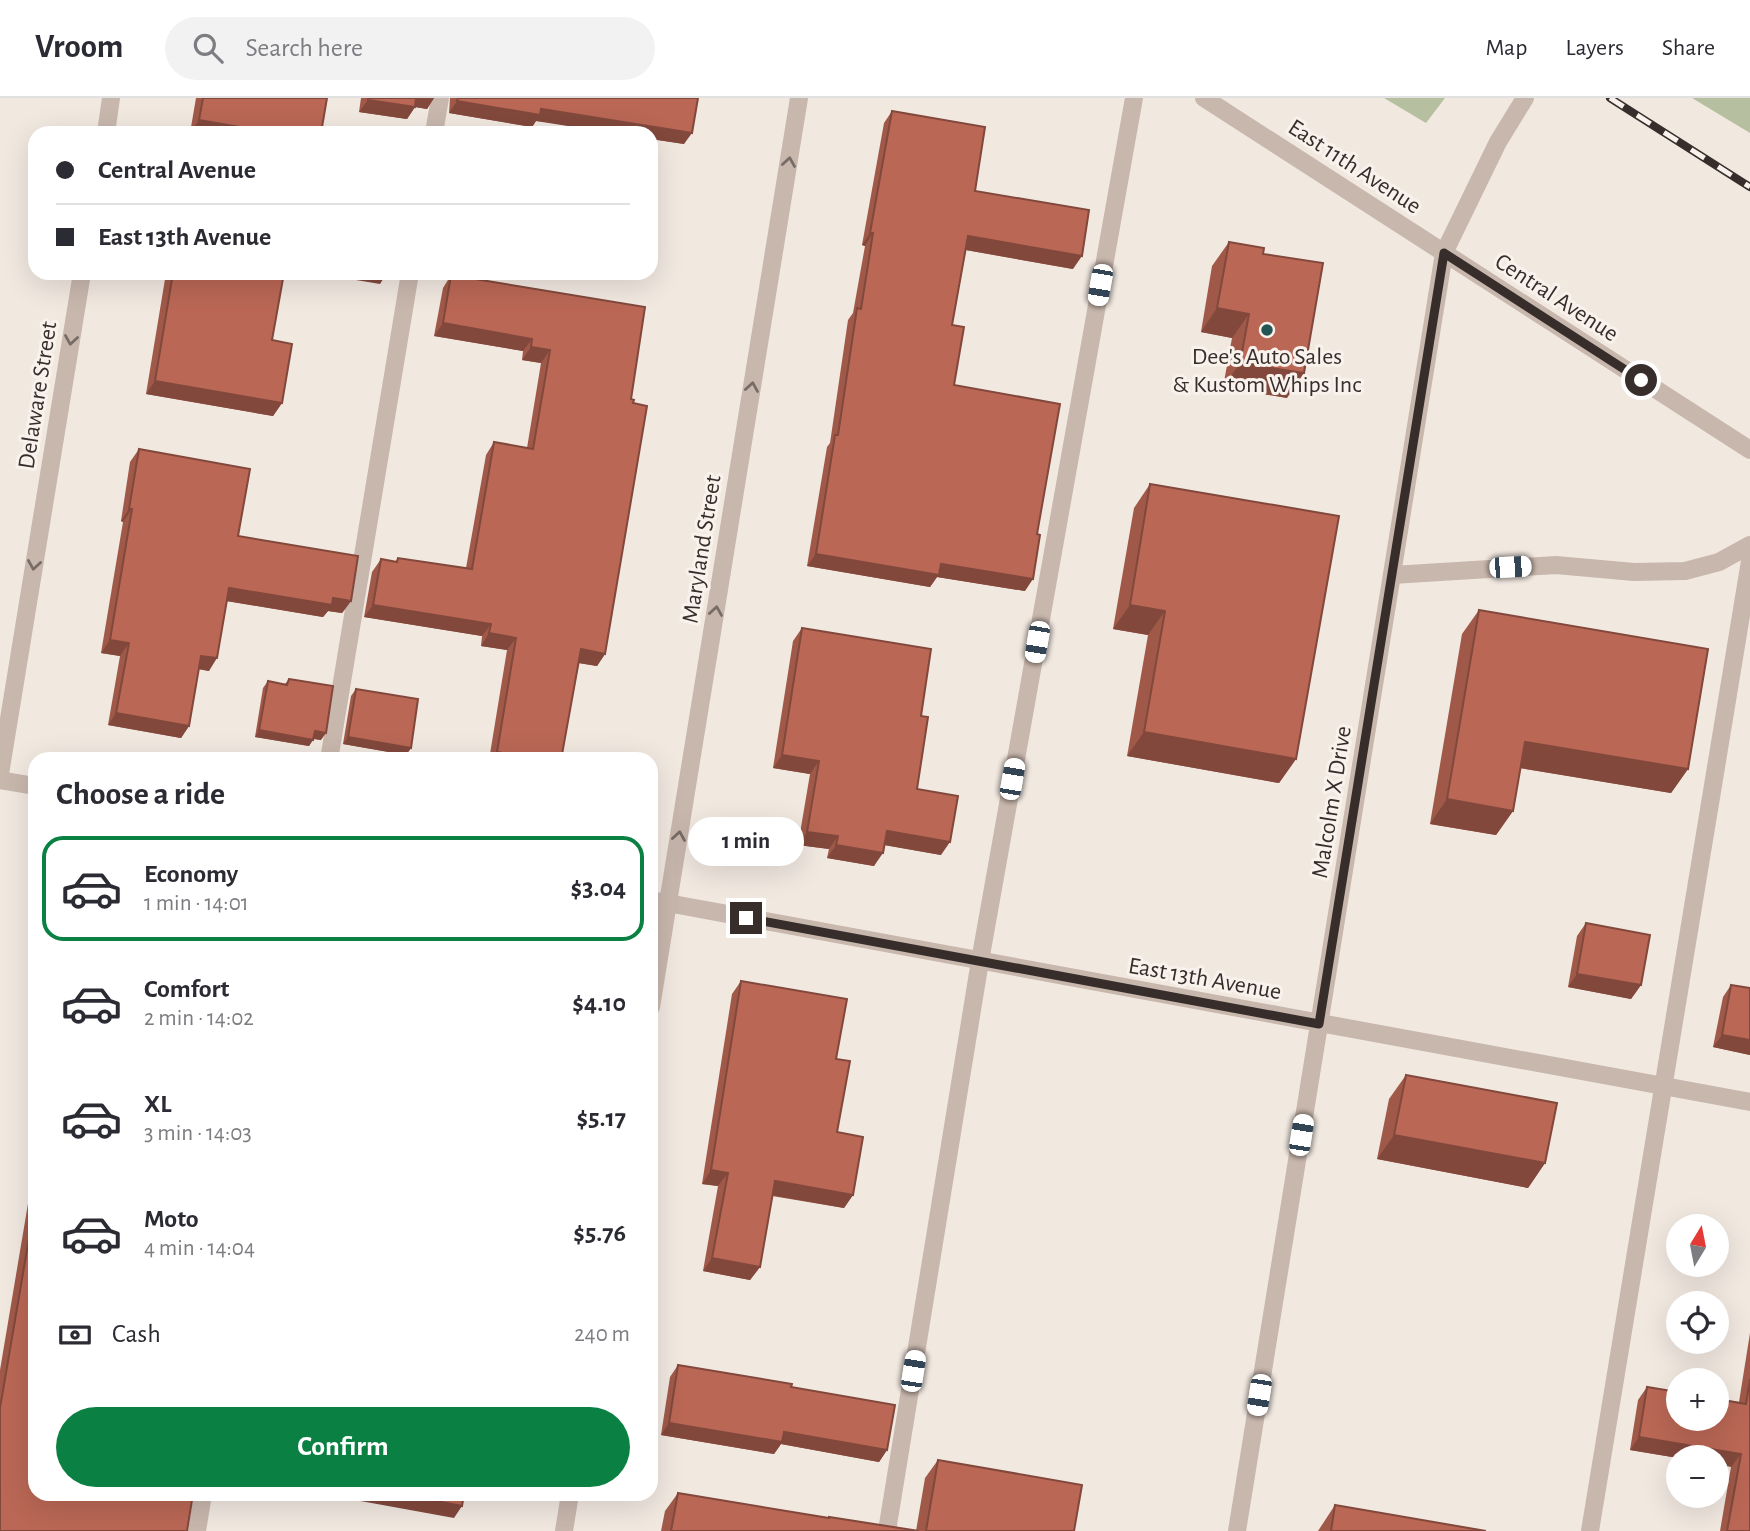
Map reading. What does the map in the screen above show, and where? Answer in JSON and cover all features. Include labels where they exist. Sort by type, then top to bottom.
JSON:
[{"type":"street","points":[[107,126],[111,98]]},
{"type":"street","points":[[435,126],[440,98]]},
{"type":"street","name":"Maryland Street","points":[[659,902],[799,98]]},
{"type":"street","points":[[887,1531],[980,961],[1134,98]]},
{"type":"street","name":"East 11th Avenue","points":[[1204,98],[1444,253]]},
{"type":"street","name":"Malcolm X Drive","points":[[1237,1531],[1444,253],[1498,142],[1525,98]]},
{"type":"street","name":"Central Avenue","points":[[1444,253],[1750,450]]},
{"type":"street","name":"Delaware Street","points":[[0,774],[81,280]]},
{"type":"street","points":[[330,752],[409,280]]},
{"type":"street","points":[[1392,575],[1556,565],[1634,572],[1685,571],[1719,562],[1750,545]]},
{"type":"street","points":[[1590,1531],[1750,561]]},
{"type":"street","points":[[0,780],[28,785]]},
{"type":"street","name":"East 13th Avenue","points":[[659,902],[1750,1102]]},
{"type":"street","points":[[197,1531],[202,1501]]},
{"type":"street","points":[[564,1531],[569,1501]]},
{"type":"green space","points":[[1384,98],[1445,98],[1426,123]]},
{"type":"green space","points":[[1692,98],[1750,98],[1750,133]]},
{"type":"building","points":[[203,98],[327,98],[322,126],[234,126],[199,120]]},
{"type":"building","points":[[368,98],[416,98],[415,107]]},
{"type":"building","points":[[458,98],[698,98],[692,133],[541,109],[540,115],[457,101]]},
{"type":"building","points":[[892,111],[985,127],[975,191],[1089,210],[1082,256],[968,236],[952,325],[964,327],[954,385],[1060,404],[1037,534],[1040,535],[1033,579],[941,564],[939,575],[816,554],[835,435],[838,435],[857,308],[861,309],[873,233],[870,233]]},
{"type":"building","points":[[1229,242],[1264,248],[1263,254],[1323,263],[1304,373],[1240,363],[1249,314],[1217,308]]},
{"type":"building","points":[[172,280],[283,280],[272,340],[292,344],[282,403],[155,381]]},
{"type":"building","points":[[450,280],[481,280],[645,307],[631,399],[634,400],[633,403],[647,406],[605,654],[581,649],[562,752],[497,752],[516,638],[489,633],[491,624],[373,605],[381,559],[397,562],[398,558],[472,569],[494,442],[533,449],[550,350],[531,347],[532,339],[443,323]]},
{"type":"building","points":[[139,449],[250,469],[238,536],[358,556],[351,601],[333,598],[332,605],[229,588],[217,658],[201,656],[189,726],[116,713],[129,643],[110,640]]},
{"type":"building","points":[[1150,484],[1339,516],[1296,759],[1144,732],[1165,611],[1130,605]]},
{"type":"building","points":[[1479,610],[1708,649],[1688,769],[1525,742],[1513,811],[1447,799]]},
{"type":"building","points":[[802,628],[931,649],[921,716],[928,717],[917,789],[958,796],[950,842],[887,831],[883,853],[836,845],[838,836],[807,832],[819,761],[782,755]]},
{"type":"building","points":[[289,679],[333,686],[326,733],[315,731],[313,740],[259,730],[268,681],[287,685]]},
{"type":"building","points":[[356,689],[418,699],[411,748],[348,737]]},
{"type":"building","points":[[1586,923],[1650,935],[1641,985],[1577,974]]},
{"type":"building","points":[[741,981],[847,999],[836,1059],[850,1061],[837,1132],[863,1137],[853,1195],[775,1181],[760,1267],[712,1258],[728,1173],[711,1170]]},
{"type":"building","points":[[1731,985],[1750,988],[1750,1040],[1722,1035]]},
{"type":"building","points":[[1406,1075],[1557,1103],[1545,1163],[1394,1135]]},
{"type":"building","points":[[28,1244],[28,1501],[192,1501],[187,1531],[0,1531],[0,1408]]},
{"type":"building","points":[[678,1365],[895,1405],[887,1450],[784,1432],[782,1442],[669,1423]]},
{"type":"building","points":[[1750,1379],[1750,1531],[1727,1531],[1741,1454],[1729,1452],[1729,1445],[1687,1445],[1639,1437],[1647,1387],[1666,1390],[1666,1431],[1729,1431],[1729,1401],[1746,1404]]},
{"type":"building","points":[[938,1460],[1082,1485],[1074,1531],[926,1531]]},
{"type":"building","points":[[678,1493],[829,1518],[919,1531],[671,1531]]},
{"type":"building","points":[[436,1501],[463,1501],[462,1506]]},
{"type":"building","points":[[1335,1505],[1486,1531],[1331,1531]]},
{"type":"railway","points":[[1610,98],[1750,187]]},
{"type":"place","name":"Dee's Auto Sales & Kustom Whips Inc","points":[[1267,330]]},
{"type":"route","points":[[746,918],[1319,1024],[1444,253],[1641,380]]}]
